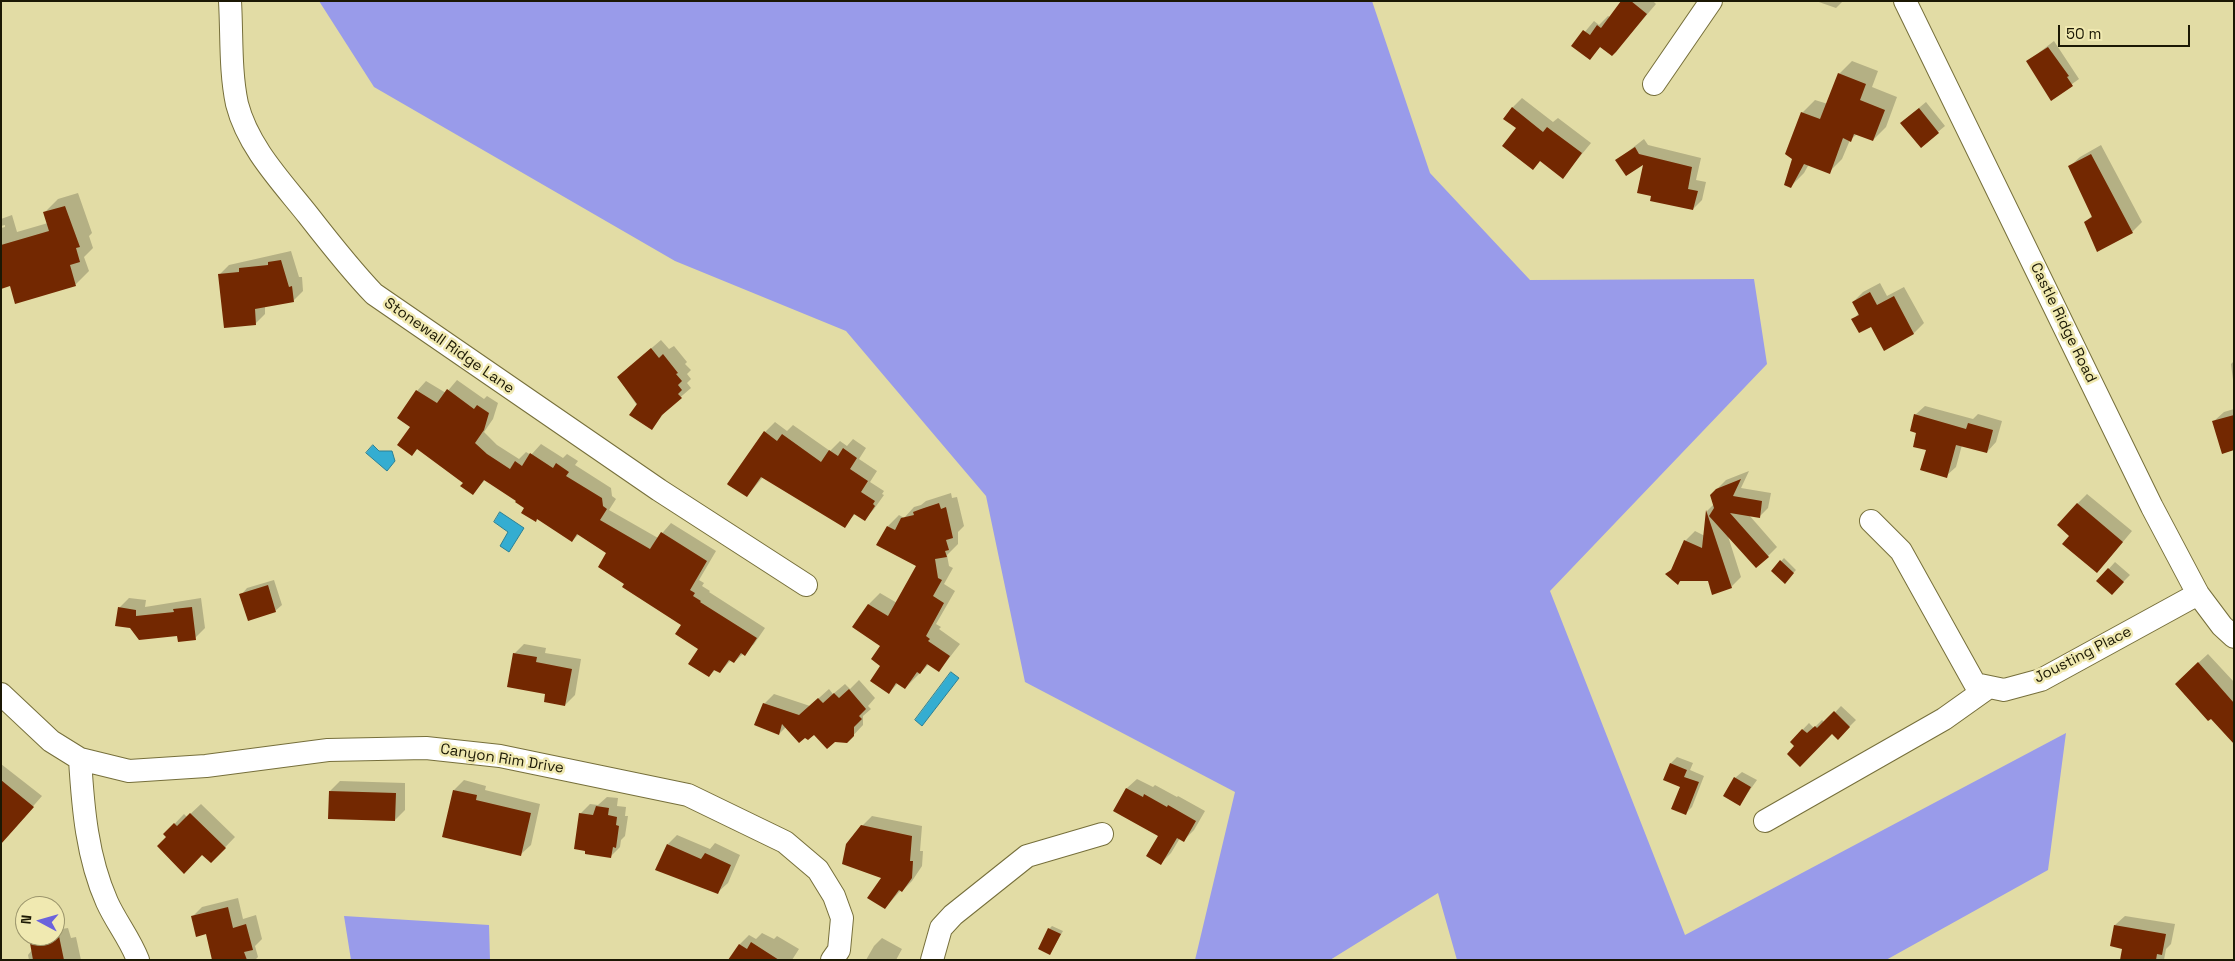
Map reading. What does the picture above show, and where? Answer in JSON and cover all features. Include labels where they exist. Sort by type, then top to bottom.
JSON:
[{"type":"street","name":"Stonewall Ridge Lane","points":[[230,1],[233,81],[238,105],[247,132],[268,164],[353,271],[374,294],[659,490],[806,585]]},
{"type":"street","points":[[1654,84],[1711,1]]},
{"type":"street","name":"Castle Ridge Road","points":[[1905,1],[2148,498],[2198,594],[2222,626],[2234,637]]},
{"type":"street","points":[[1871,521],[1901,551],[1975,684],[1989,687]]},
{"type":"street","name":"Jousting Place","points":[[1989,687],[2004,690],[2041,680],[2198,594]]},
{"type":"street","points":[[1765,821],[1944,719],[1989,687]]},
{"type":"street","name":"Canyon Rim Drive","points":[[1,694],[51,741],[80,759],[129,771],[206,766],[328,750],[426,748],[500,756],[688,794],[785,842],[818,870],[834,896],[842,918],[839,950],[832,960]]},
{"type":"street","points":[[80,759],[83,815],[91,854],[107,902],[138,960]]},
{"type":"street","points":[[932,960],[941,928],[953,915],[1027,856],[1102,834]]},
{"type":"shaded area","points":[[319,1],[1372,1],[1430,173],[1530,280],[1754,279],[1767,364],[1550,591],[1685,935],[2066,733],[2048,870],[1886,960],[1457,960],[1438,893],[1330,960],[1195,960],[1235,792],[1025,682],[986,496],[846,331],[675,261],[374,87]]},
{"type":"shaded area","points":[[373,445],[379,451],[392,451],[395,461],[387,471],[366,453]]},
{"type":"shaded area","points":[[500,512],[524,528],[509,552],[500,546],[508,532],[494,522]]},
{"type":"shaded area","points":[[951,672],[959,678],[922,726],[915,720]]},
{"type":"shaded area","points":[[344,916],[489,925],[490,960],[351,960]]},
{"type":"building","points":[[1621,1],[1631,1],[1647,14],[1612,56],[1600,47],[1590,60],[1571,46],[1583,30],[1590,35],[1597,25],[1601,28]]},
{"type":"building","points":[[2048,47],[2069,76],[2067,77],[2073,86],[2051,101],[2026,61]]},
{"type":"building","points":[[1838,73],[1866,84],[1860,100],[1885,110],[1873,141],[1854,134],[1851,142],[1843,138],[1830,174],[1804,164],[1791,188],[1784,185],[1792,159],[1785,154],[1801,112],[1820,119]]},
{"type":"building","points":[[1512,107],[1543,132],[1547,127],[1582,153],[1563,179],[1540,161],[1533,170],[1502,146],[1516,128],[1503,119]]},
{"type":"building","points":[[1919,108],[1939,133],[1921,148],[1900,123]]},
{"type":"building","points":[[1635,147],[1639,154],[1692,167],[1688,189],[1698,191],[1693,210],[1650,201],[1651,196],[1637,193],[1643,165],[1626,176],[1615,160]]},
{"type":"building","points":[[2091,154],[2133,233],[2097,252],[2084,222],[2092,217],[2068,166]]},
{"type":"building","points":[[65,206],[80,247],[76,248],[80,262],[70,265],[76,286],[15,304],[10,286],[1,289],[1,245],[49,231],[43,212]]},
{"type":"building","points":[[281,260],[289,287],[292,286],[294,302],[255,309],[256,325],[224,328],[218,274],[239,272],[239,268],[268,265],[268,262]]},
{"type":"building","points":[[1870,292],[1877,305],[1894,296],[1914,334],[1884,351],[1871,327],[1859,333],[1851,319],[1859,315],[1852,302]]},
{"type":"building","points":[[651,348],[659,358],[663,354],[682,381],[678,385],[682,390],[678,394],[682,398],[662,415],[652,430],[629,415],[637,404],[617,377]]},
{"type":"building","points":[[447,389],[474,409],[477,405],[489,413],[484,430],[475,443],[487,454],[510,469],[515,461],[522,466],[530,453],[553,468],[556,463],[569,472],[566,476],[602,498],[603,506],[607,509],[600,520],[650,549],[661,532],[707,561],[690,590],[695,593],[693,596],[700,602],[757,638],[745,656],[741,653],[734,663],[729,660],[720,673],[714,670],[709,677],[688,664],[698,649],[675,634],[681,625],[622,587],[624,584],[598,567],[606,553],[577,534],[572,542],[537,519],[536,522],[521,513],[524,508],[516,501],[484,480],[473,495],[460,486],[463,483],[417,449],[412,456],[397,445],[410,427],[397,418],[416,390],[437,403]]},
{"type":"building","points":[[1914,414],[1966,429],[1968,423],[1993,430],[1987,453],[1956,445],[1947,478],[1920,470],[1926,450],[1913,447],[1916,433],[1910,431]]},
{"type":"building","points":[[2234,415],[2234,450],[2222,454],[2212,421]]},
{"type":"building","points":[[764,431],[777,441],[782,434],[821,462],[829,450],[838,456],[843,448],[857,458],[850,469],[868,481],[861,492],[875,501],[873,504],[875,506],[865,521],[854,514],[845,528],[761,477],[747,497],[728,485]]},
{"type":"building","points":[[1741,479],[1733,496],[1762,501],[1760,518],[1730,513],[1769,557],[1756,568],[1709,516],[1714,508],[1710,495],[1716,489]]},
{"type":"building","points":[[939,503],[941,509],[946,507],[953,538],[946,540],[949,550],[945,551],[947,557],[935,559],[938,578],[942,580],[933,596],[944,603],[926,636],[930,639],[928,641],[950,656],[939,672],[927,664],[920,674],[917,672],[905,689],[896,683],[889,694],[870,681],[880,666],[871,659],[880,646],[852,627],[868,604],[888,616],[916,566],[876,545],[887,526],[895,530],[901,518],[914,515],[913,512]]},
{"type":"building","points":[[2077,503],[2123,542],[2097,573],[2062,544],[2069,536],[2057,525]]},
{"type":"building","points":[[1706,510],[1732,588],[1712,595],[1708,581],[1680,581],[1678,585],[1665,574],[1671,570],[1684,540],[1702,548]]},
{"type":"building","points":[[1780,560],[1794,573],[1785,584],[1771,571]]},
{"type":"building","points":[[2108,568],[2124,582],[2112,595],[2096,581]]},
{"type":"building","points":[[268,585],[276,612],[248,621],[239,594]]},
{"type":"building","points":[[118,607],[136,610],[136,616],[174,612],[173,609],[192,607],[196,640],[178,642],[177,636],[139,640],[130,628],[115,626]]},
{"type":"building","points":[[513,653],[537,657],[536,662],[572,669],[565,706],[544,702],[545,694],[507,687]]},
{"type":"building","points":[[2198,662],[2234,703],[2234,744],[2211,719],[2208,721],[2175,684]]},
{"type":"building","points":[[849,689],[866,709],[859,716],[862,719],[854,727],[854,736],[847,743],[835,742],[827,749],[814,735],[808,740],[805,738],[799,743],[782,724],[779,735],[754,725],[763,703],[799,715],[818,698],[823,703],[834,693],[839,698]]},
{"type":"building","points":[[1834,711],[1850,727],[1838,740],[1832,734],[1800,767],[1787,754],[1794,746],[1790,742],[1802,729],[1807,733],[1815,726],[1817,728]]},
{"type":"building","points":[[1670,763],[1687,770],[1684,777],[1699,782],[1686,815],[1671,809],[1680,787],[1663,780]]},
{"type":"building","points":[[1734,777],[1751,787],[1740,806],[1723,796]]},
{"type":"building","points":[[1,780],[34,807],[1,844]]},
{"type":"building","points":[[1126,788],[1143,797],[1144,794],[1167,807],[1168,805],[1196,821],[1184,842],[1177,838],[1161,865],[1146,856],[1158,836],[1113,811]]},
{"type":"building","points":[[453,790],[477,795],[476,800],[531,813],[521,856],[442,837]]},
{"type":"building","points":[[329,791],[396,793],[395,821],[328,819]]},
{"type":"building","points":[[596,806],[609,808],[608,815],[617,817],[616,825],[619,826],[616,848],[613,847],[611,858],[585,854],[585,851],[574,849],[579,813],[593,815]]},
{"type":"building","points":[[190,813],[226,848],[211,863],[202,855],[184,874],[157,846],[166,837],[163,834],[174,823],[177,826]]},
{"type":"building","points":[[861,825],[912,836],[910,861],[913,861],[912,878],[902,892],[899,890],[885,909],[867,898],[881,878],[842,864],[846,844]]},
{"type":"building","points":[[667,844],[701,859],[705,853],[731,865],[718,894],[655,870]]},
{"type":"building","points":[[228,907],[233,928],[246,924],[253,950],[244,952],[247,960],[212,960],[206,934],[196,937],[191,916]]},
{"type":"building","points":[[2114,925],[2166,934],[2162,955],[2157,954],[2156,960],[2120,960],[2122,949],[2110,946]]},
{"type":"building","points":[[1048,928],[1061,934],[1050,955],[1038,949]]},
{"type":"building","points":[[751,942],[779,960],[728,960],[739,944],[747,949]]},
{"type":"building","points":[[31,946],[61,946],[64,960],[33,960]]}]
